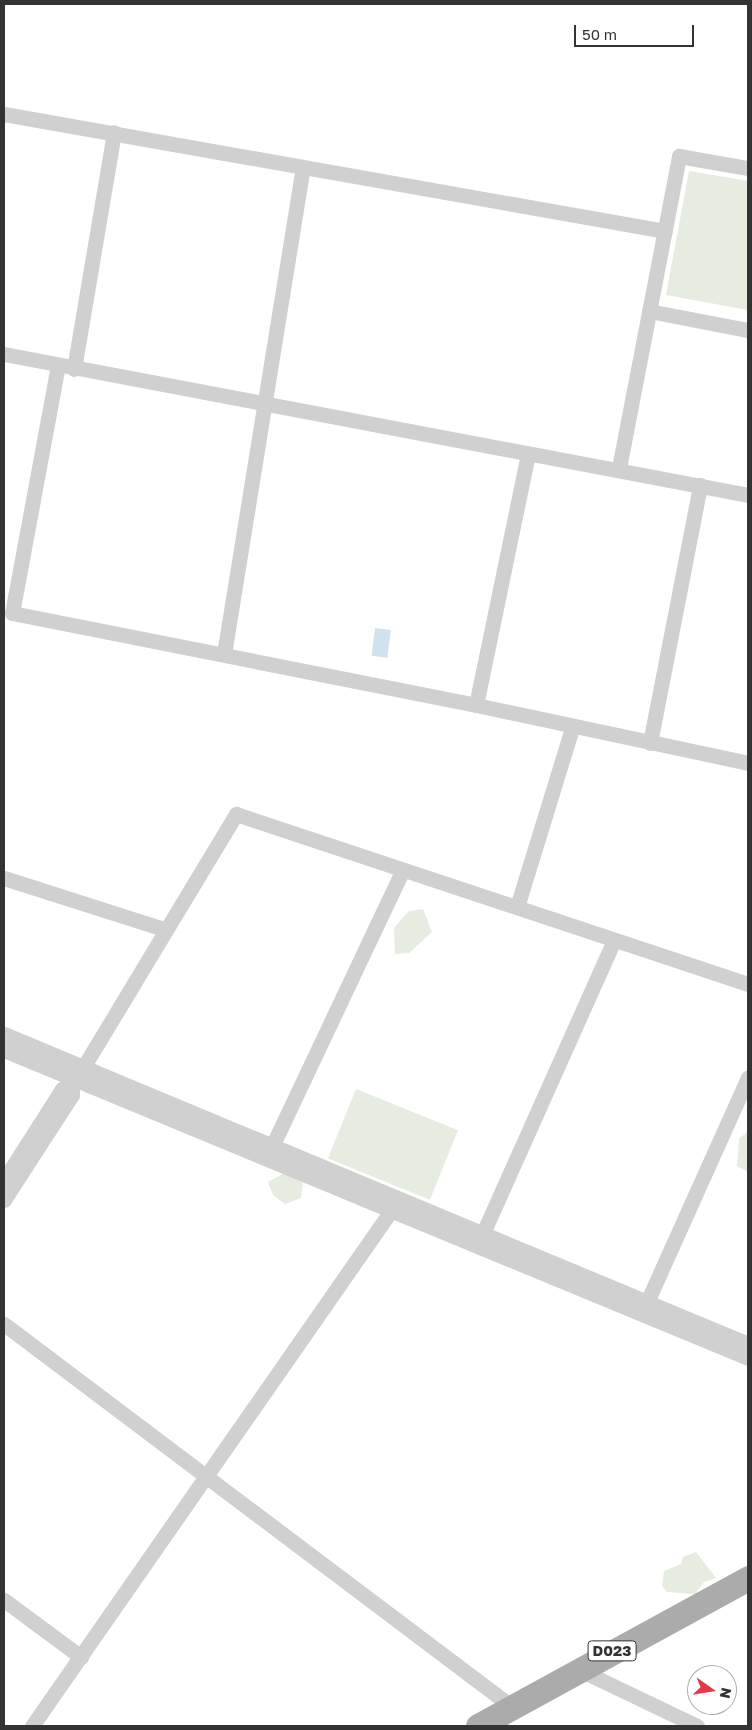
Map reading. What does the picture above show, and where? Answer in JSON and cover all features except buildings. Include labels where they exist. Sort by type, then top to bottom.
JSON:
[{"type":"main road","name":"D023","points":[[478,1726],[511,1706],[748,1578]]},
{"type":"street","points":[[4,114],[114,132],[303,168],[477,196],[665,231]]},
{"type":"street","points":[[74,369],[114,132]]},
{"type":"street","points":[[619,468],[679,156],[748,168]]},
{"type":"street","points":[[224,654],[303,168]]},
{"type":"street","points":[[649,310],[748,330]]},
{"type":"street","points":[[4,354],[264,406],[528,455],[619,468],[748,495]]},
{"type":"street","points":[[58,365],[8,613],[476,705],[572,728],[748,763]]},
{"type":"street","points":[[476,705],[528,455]]},
{"type":"street","points":[[650,742],[700,485]]},
{"type":"street","points":[[517,907],[572,728]]},
{"type":"street","points":[[4,1200],[72,1095],[77,1077],[164,930],[236,814],[748,984]]},
{"type":"street","points":[[269,1152],[403,870]]},
{"type":"street","points":[[4,878],[164,930]]},
{"type":"street","points":[[480,1240],[614,940]]},
{"type":"street","points":[[4,1034],[77,1077]]},
{"type":"street","points":[[4,1050],[269,1152],[645,1308],[748,1344]]},
{"type":"street","points":[[4,1180],[62,1090],[77,1077]]},
{"type":"street","points":[[645,1308],[748,1077]]},
{"type":"street","points":[[32,1726],[395,1205]]},
{"type":"street","points":[[645,1308],[748,1358]]},
{"type":"street","points":[[4,1324],[511,1706]]},
{"type":"street","points":[[4,1600],[81,1658]]},
{"type":"street","points":[[578,1670],[697,1726]]},
{"type":"shaded area","points":[[689,171],[748,181],[748,310],[666,295]]},
{"type":"shaded area","points":[[423,909],[432,932],[409,953],[395,954],[394,928],[409,911]]},
{"type":"shaded area","points":[[356,1089],[458,1130],[430,1200],[328,1159]]},
{"type":"shaded area","points":[[748,1131],[748,1172],[737,1166],[739,1139]]},
{"type":"shaded area","points":[[288,1171],[303,1181],[301,1198],[285,1204],[273,1195],[268,1182]]},
{"type":"shaded area","points":[[696,1552],[716,1578],[704,1582],[695,1594],[667,1592],[662,1586],[664,1571],[681,1564],[683,1557]]},
{"type":"water","points":[[375,628],[391,630],[387,658],[372,656]]}]
